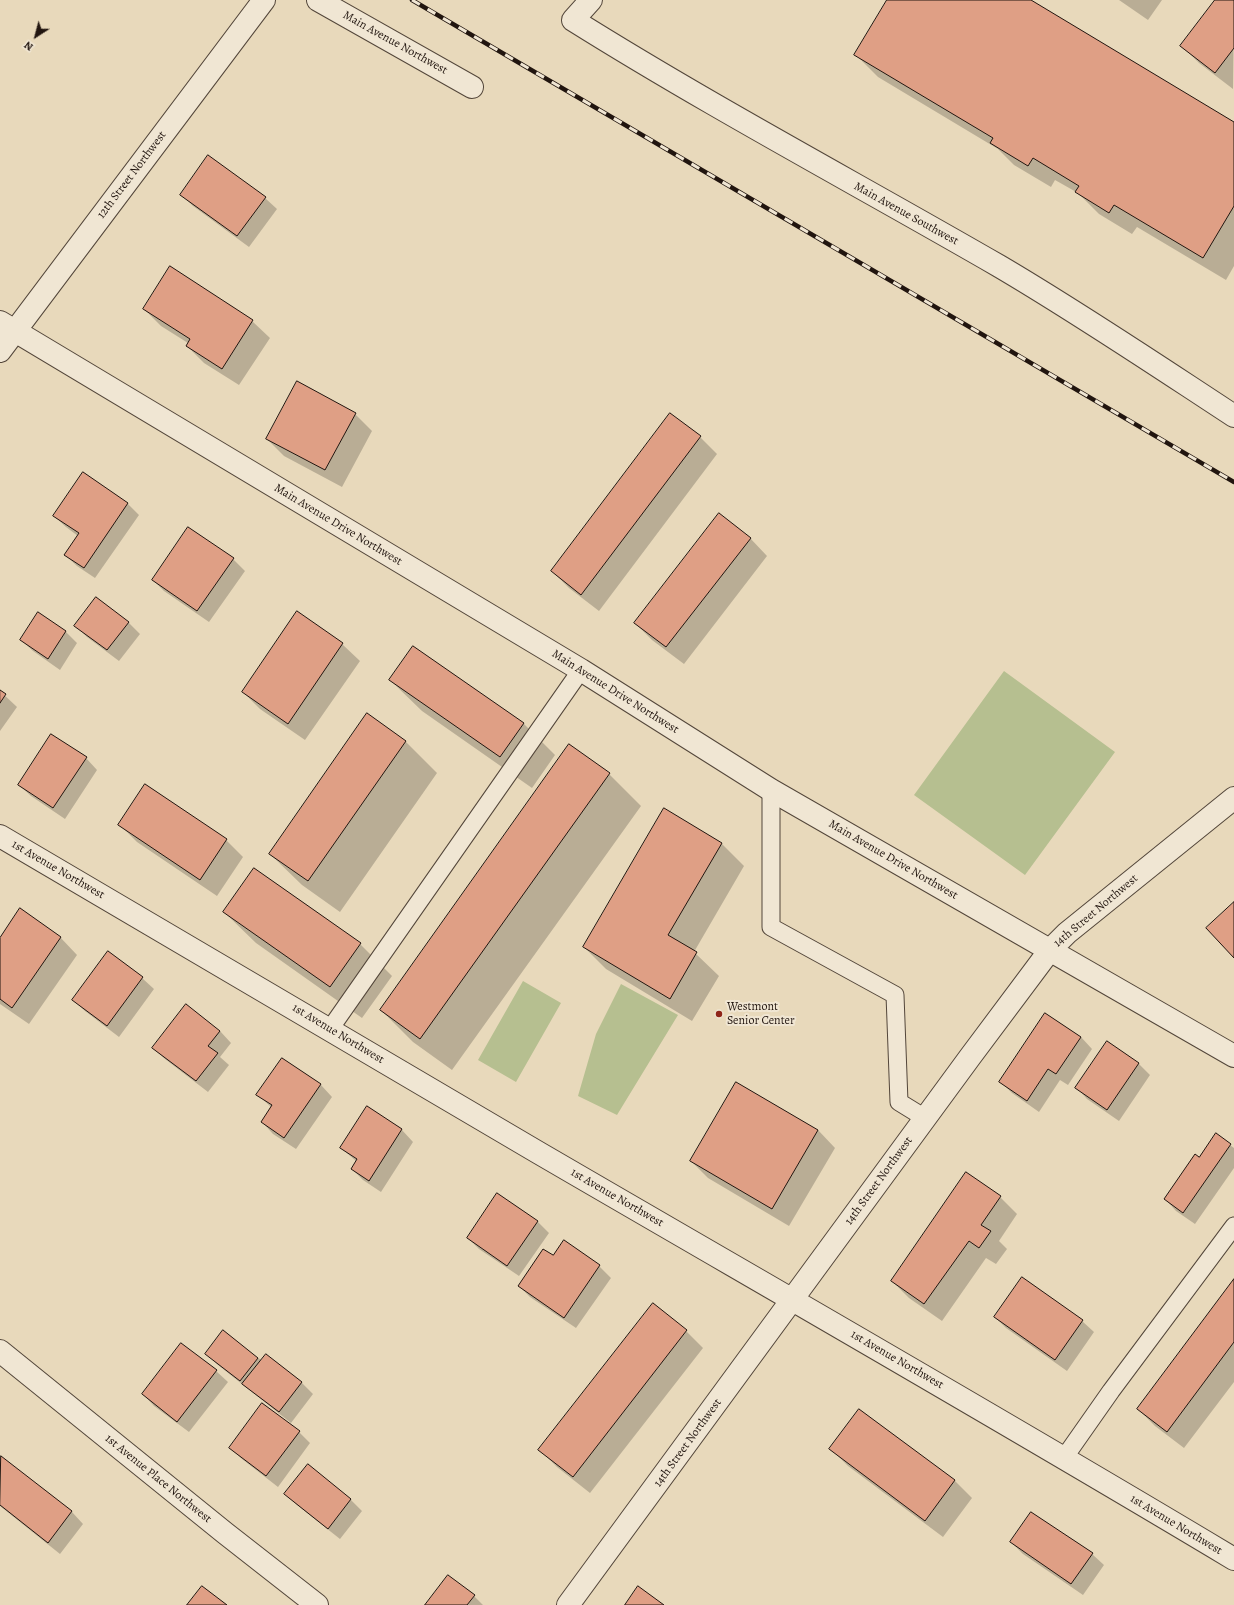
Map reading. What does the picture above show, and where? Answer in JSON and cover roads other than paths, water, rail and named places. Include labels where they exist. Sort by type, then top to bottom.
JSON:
[{"type":"street","name":"12th Street Northwest","points":[[0,351],[7,326],[264,0]]},
{"type":"street","name":"Main Avenue Northwest","points":[[318,0],[472,86]]},
{"type":"street","name":"Main Avenue Southwest","points":[[591,0],[573,20],[648,67],[762,134],[1012,274],[1234,416]]},
{"type":"street","name":"Main Avenue Drive Northwest","points":[[7,326],[581,670],[771,790],[1234,1056]]},
{"type":"street","name":"14th Street Northwest","points":[[568,1605],[1050,950],[1067,933],[1234,798]]},
{"type":"street","name":"1st Avenue Northwest","points":[[0,836],[539,1153],[793,1299],[1234,1559]]},
{"type":"street","name":"1st Avenue Place Northwest","points":[[2,1358],[317,1605]]},
{"type":"lane","points":[[330,1029],[581,670]]},
{"type":"lane","points":[[771,790],[770,927],[895,995],[899,1102],[925,1118]]},
{"type":"lane","points":[[1064,1458],[1111,1391],[1234,1226]]},
{"type":"railway","points":[[412,0],[1234,482]]},
{"type":"place","name":"Westmont Senior Center","points":[[719,1014]]}]
